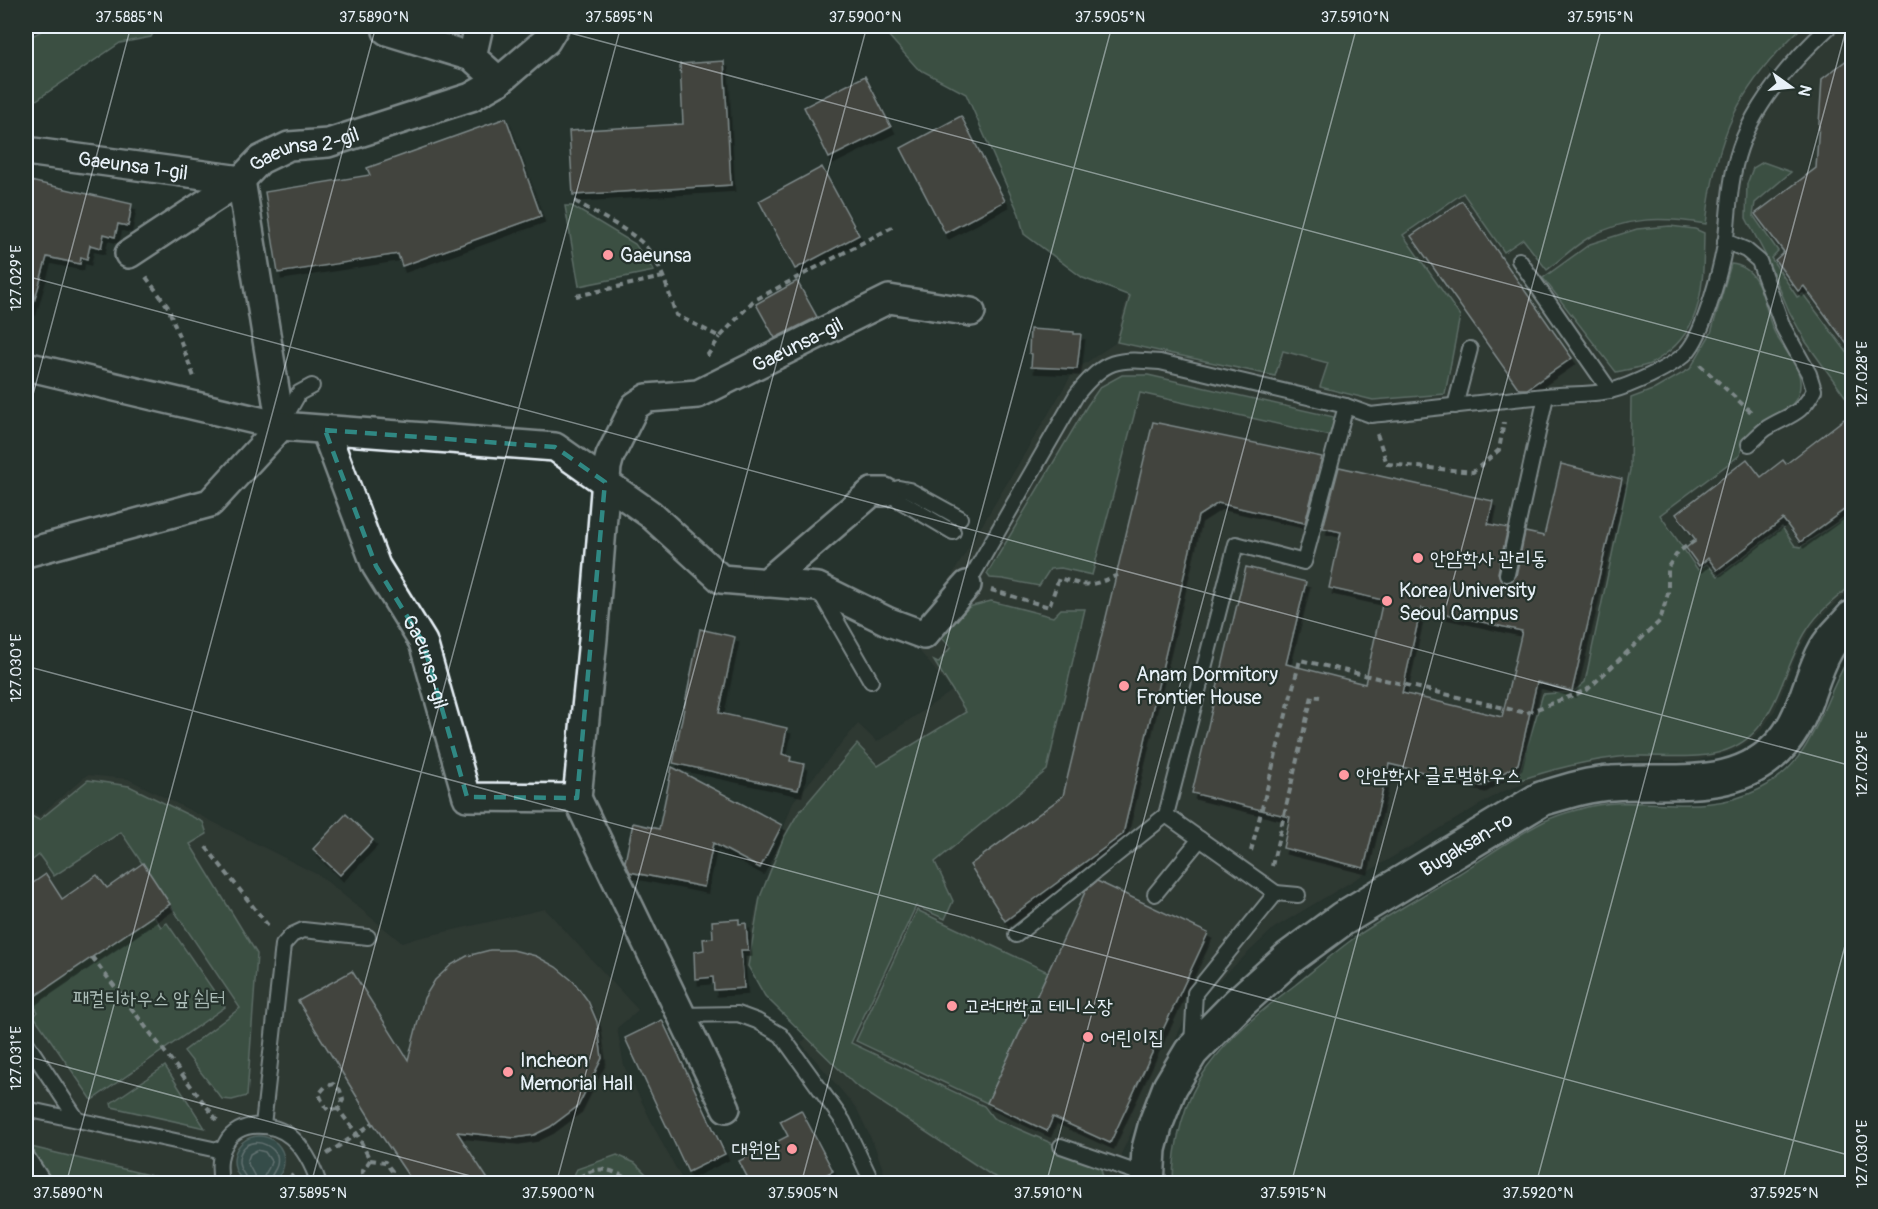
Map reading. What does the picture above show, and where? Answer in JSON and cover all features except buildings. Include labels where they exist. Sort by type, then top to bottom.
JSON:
[{"type":"street","points":[[472,57],[479,26]]},
{"type":"street","name":"Gaeunsa 2-gil","points":[[129,254],[241,180],[260,160],[289,146],[328,143],[471,97],[499,81],[546,41],[555,26]]},
{"type":"street","points":[[387,31],[472,57],[499,81]]},
{"type":"street","name":"Gaeunsa 1-gil","points":[[26,151],[241,180]]},
{"type":"street","points":[[241,180],[281,426]]},
{"type":"street","name":"Gaeunsa-gil","points":[[325,430],[376,566],[423,642],[467,797],[577,798],[593,639],[605,482],[610,456],[635,406],[647,398],[698,394],[889,299],[971,312]]},
{"type":"street","points":[[26,366],[281,426],[555,447],[650,514],[721,579],[818,587],[890,622],[924,635],[967,585]]},
{"type":"street","points":[[26,553],[210,503],[281,426]]},
{"type":"street","points":[[766,583],[872,492],[885,492]]},
{"type":"street","name":"Bugaksan-ro","points":[[1147,1180],[1149,1149],[1156,1123],[1170,1087],[1191,1052],[1290,958],[1342,919],[1541,799],[1575,789],[1612,783],[1707,782],[1737,774],[1764,760],[1783,742],[1798,720],[1812,680],[1827,648],[1852,618]]},
{"type":"street","points":[[577,798],[726,1108]]},
{"type":"lane","points":[[967,585],[1077,394],[1091,376],[1112,363],[1128,359],[1160,362],[1346,406],[1371,415],[1610,391],[1664,369],[1687,353],[1709,307],[1725,241],[1731,184],[1740,148],[1751,124],[1767,95],[1812,43],[1830,26]]},
{"type":"lane","points":[[1725,241],[1746,250],[1759,261],[1783,327],[1809,374],[1814,390],[1808,403],[1783,421],[1768,428],[1749,444]]},
{"type":"lane","points":[[1519,260],[1610,391]]},
{"type":"lane","points":[[1455,406],[1470,349]]},
{"type":"lane","points":[[281,426],[299,393],[312,386]]},
{"type":"lane","points":[[1507,574],[1546,396]]},
{"type":"lane","points":[[1016,935],[1166,815],[1236,544],[1304,562],[1346,406]]},
{"type":"lane","points":[[885,492],[899,488],[909,490],[960,518]]},
{"type":"lane","points":[[885,492],[953,532]]},
{"type":"lane","points":[[818,587],[871,681]]},
{"type":"lane","points":[[1166,815],[1276,893],[1298,895]]},
{"type":"lane","points":[[1155,894],[1200,839]]},
{"type":"lane","points":[[1191,1052],[1195,993],[1276,893]]},
{"type":"lane","points":[[262,1125],[283,945],[292,935],[303,930],[368,937]]},
{"type":"lane","points":[[681,1015],[738,1014],[757,1021],[781,1035],[843,1121],[871,1180]]},
{"type":"lane","points":[[26,1042],[77,1119]]},
{"type":"lane","points":[[26,1109],[222,1151]]},
{"type":"lane","points":[[221,1184],[219,1165],[222,1151],[231,1137],[246,1126],[262,1125],[277,1128],[291,1137],[311,1163],[319,1184]]},
{"type":"lane","points":[[1061,1146],[1147,1180]]},
{"type":"lane","points":[[26,1155],[45,1184]]},
{"type":"path","points":[[575,201],[640,241],[650,252],[663,277],[676,315],[720,337],[753,301],[896,225]]},
{"type":"path","points":[[129,254],[168,307],[206,408]]},
{"type":"path","points":[[576,296],[663,277]]},
{"type":"path","points":[[1687,353],[1768,428]]},
{"type":"path","points":[[1371,415],[1387,465],[1473,472],[1499,450],[1508,400]]},
{"type":"path","points":[[1249,857],[1300,660],[1526,713],[1587,690],[1660,621],[1668,593],[1668,567],[1678,552],[1696,540]]},
{"type":"path","points":[[967,585],[1049,607],[1059,578],[1084,586],[1118,575]]},
{"type":"path","points":[[1271,868],[1312,696],[1320,697]]},
{"type":"path","points":[[206,847],[283,945]]},
{"type":"path","points":[[92,957],[231,1137]]},
{"type":"path","points":[[333,1084],[340,1090],[343,1100],[338,1109],[328,1110],[324,1105],[319,1094],[325,1087],[333,1084]]},
{"type":"path","points":[[338,1109],[357,1134],[370,1160]]},
{"type":"path","points":[[332,1150],[373,1123]]},
{"type":"path","points":[[370,1160],[362,1172],[364,1178],[371,1184]]},
{"type":"path","points":[[370,1160],[385,1162],[392,1171],[387,1184]]},
{"type":"path","points":[[571,1184],[585,1172],[604,1168],[640,1184]]},
{"type":"highlighted area","points":[[325,430],[555,447],[605,482],[577,798],[467,797],[423,642],[376,566]]},
{"type":"shaded area","name":"Korea University Seoul Campus","points":[[1186,26],[1852,26],[1852,589],[1809,631],[1796,656],[1775,710],[1762,729],[1748,742],[1733,751],[1696,761],[1633,761],[1592,764],[1556,773],[1501,792],[1274,928],[1190,1008],[1122,1152],[1121,1183],[999,1183],[985,1177],[975,1183],[890,1183],[857,1109],[801,1043],[816,1030],[745,966],[756,908],[793,802],[858,724],[877,742],[952,691],[910,639],[947,584],[1074,371],[1115,343],[1129,290]]},
{"type":"shaded area","points":[[87,775],[128,779],[320,876],[401,942],[545,909],[638,1010],[617,1028],[624,1066],[684,1183],[26,1183],[26,809],[39,816]]},
{"type":"green space","points":[[51,26],[157,26],[151,37],[120,43],[26,107],[26,39]]},
{"type":"green space","points":[[880,26],[1803,26],[1762,70],[1746,92],[1734,115],[1716,164],[1706,224],[1675,220],[1646,220],[1617,226],[1588,238],[1547,270],[1523,239],[1504,252],[1463,193],[1403,235],[1460,316],[1445,394],[1373,400],[1320,387],[1328,363],[1283,351],[1275,376],[1117,342],[1130,296],[1083,278],[1024,234],[1019,214],[966,94],[917,68]]},
{"type":"green space","points":[[1763,162],[1791,172],[1755,203],[1753,215],[1778,251],[1771,258],[1797,297],[1803,294],[1852,359],[1852,406],[1806,342],[1789,311],[1766,256],[1746,218],[1747,184],[1753,168]]},
{"type":"green space","points":[[565,206],[572,206],[635,244],[654,271],[579,286]]},
{"type":"green space","points":[[1670,226],[1695,229],[1704,233],[1702,284],[1694,316],[1677,343],[1660,358],[1644,366],[1616,372],[1543,278],[1590,244],[1637,229]]},
{"type":"green space","points":[[1731,264],[1750,272],[1756,280],[1773,329],[1797,368],[1800,377],[1798,395],[1782,413],[1744,438],[1740,455],[1660,515],[1698,570],[1707,564],[1718,576],[1782,527],[1795,546],[1801,547],[1852,511],[1852,585],[1811,623],[1794,654],[1773,705],[1758,728],[1744,741],[1728,750],[1711,754],[1619,757],[1567,766],[1517,781],[1543,694],[1573,692],[1585,682],[1630,470],[1631,398],[1655,389],[1690,369],[1711,333]]},
{"type":"green space","points":[[1122,375],[1148,375],[1334,417],[1331,436],[1140,393],[1092,575],[1061,568],[1050,569],[1039,586],[990,578],[987,574],[1087,406],[1100,387]]},
{"type":"green space","points":[[991,601],[1053,617],[1061,609],[1085,609],[1047,770],[935,862],[953,901],[945,919],[916,906],[851,1043],[984,1106],[993,1118],[1100,1164],[1104,1183],[1009,1183],[991,1175],[855,1085],[765,996],[748,966],[760,897],[783,839],[797,815],[857,744],[878,766],[966,712],[934,661],[938,663],[951,647],[941,637],[969,607]]},
{"type":"green space","points":[[1852,653],[1852,1183],[1173,1183],[1175,1153],[1181,1123],[1192,1094],[1207,1068],[1248,1024],[1341,948],[1369,928],[1512,840],[1554,817],[1602,804],[1715,803],[1760,789],[1779,777],[1806,746],[1841,671]]},
{"type":"green space","points":[[88,780],[129,786],[203,822],[207,834],[190,844],[257,954],[247,1096],[232,1100],[222,1099],[184,1051],[240,1008],[121,832],[54,876],[39,855],[26,865],[26,813],[39,820]]},
{"type":"green space","name":"패컬티하우스 앞 쉼터","points":[[137,893],[161,927],[167,923],[225,1007],[92,1100],[34,1016],[38,1012],[26,994],[26,972]]},
{"type":"green space","name":"고려대학교 테니스장","points":[[917,910],[1048,972],[987,1103],[856,1041]]},
{"type":"green space","points":[[165,1066],[205,1128],[112,1107],[111,1103]]},
{"type":"green space","points":[[27,1146],[182,1183],[53,1183]]},
{"type":"green space","points":[[617,1155],[635,1163],[655,1183],[570,1183],[577,1169]]},
{"type":"water","points":[[254,1136],[264,1136],[277,1143],[284,1156],[284,1166],[277,1179],[264,1186],[254,1186],[245,1182],[238,1175],[234,1166],[234,1156],[238,1147],[245,1140]]},
{"type":"place","name":"Gaeunsa","points":[[608,255]]},
{"type":"place","name":"안암학사 관리동","points":[[1418,558]]},
{"type":"place","name":"Korea University Seoul Campus","points":[[1387,601]]},
{"type":"place","name":"Anam Dormitory Frontier House","points":[[1124,686]]},
{"type":"place","name":"안암학사 글로벌하우스","points":[[1344,775]]},
{"type":"place","name":"고려대학교 테니스장","points":[[952,1006]]},
{"type":"place","name":"어린이집","points":[[1088,1037]]},
{"type":"place","name":"Incheon Memorial Hall","points":[[508,1072]]},
{"type":"place","name":"대원암","points":[[792,1149]]}]
